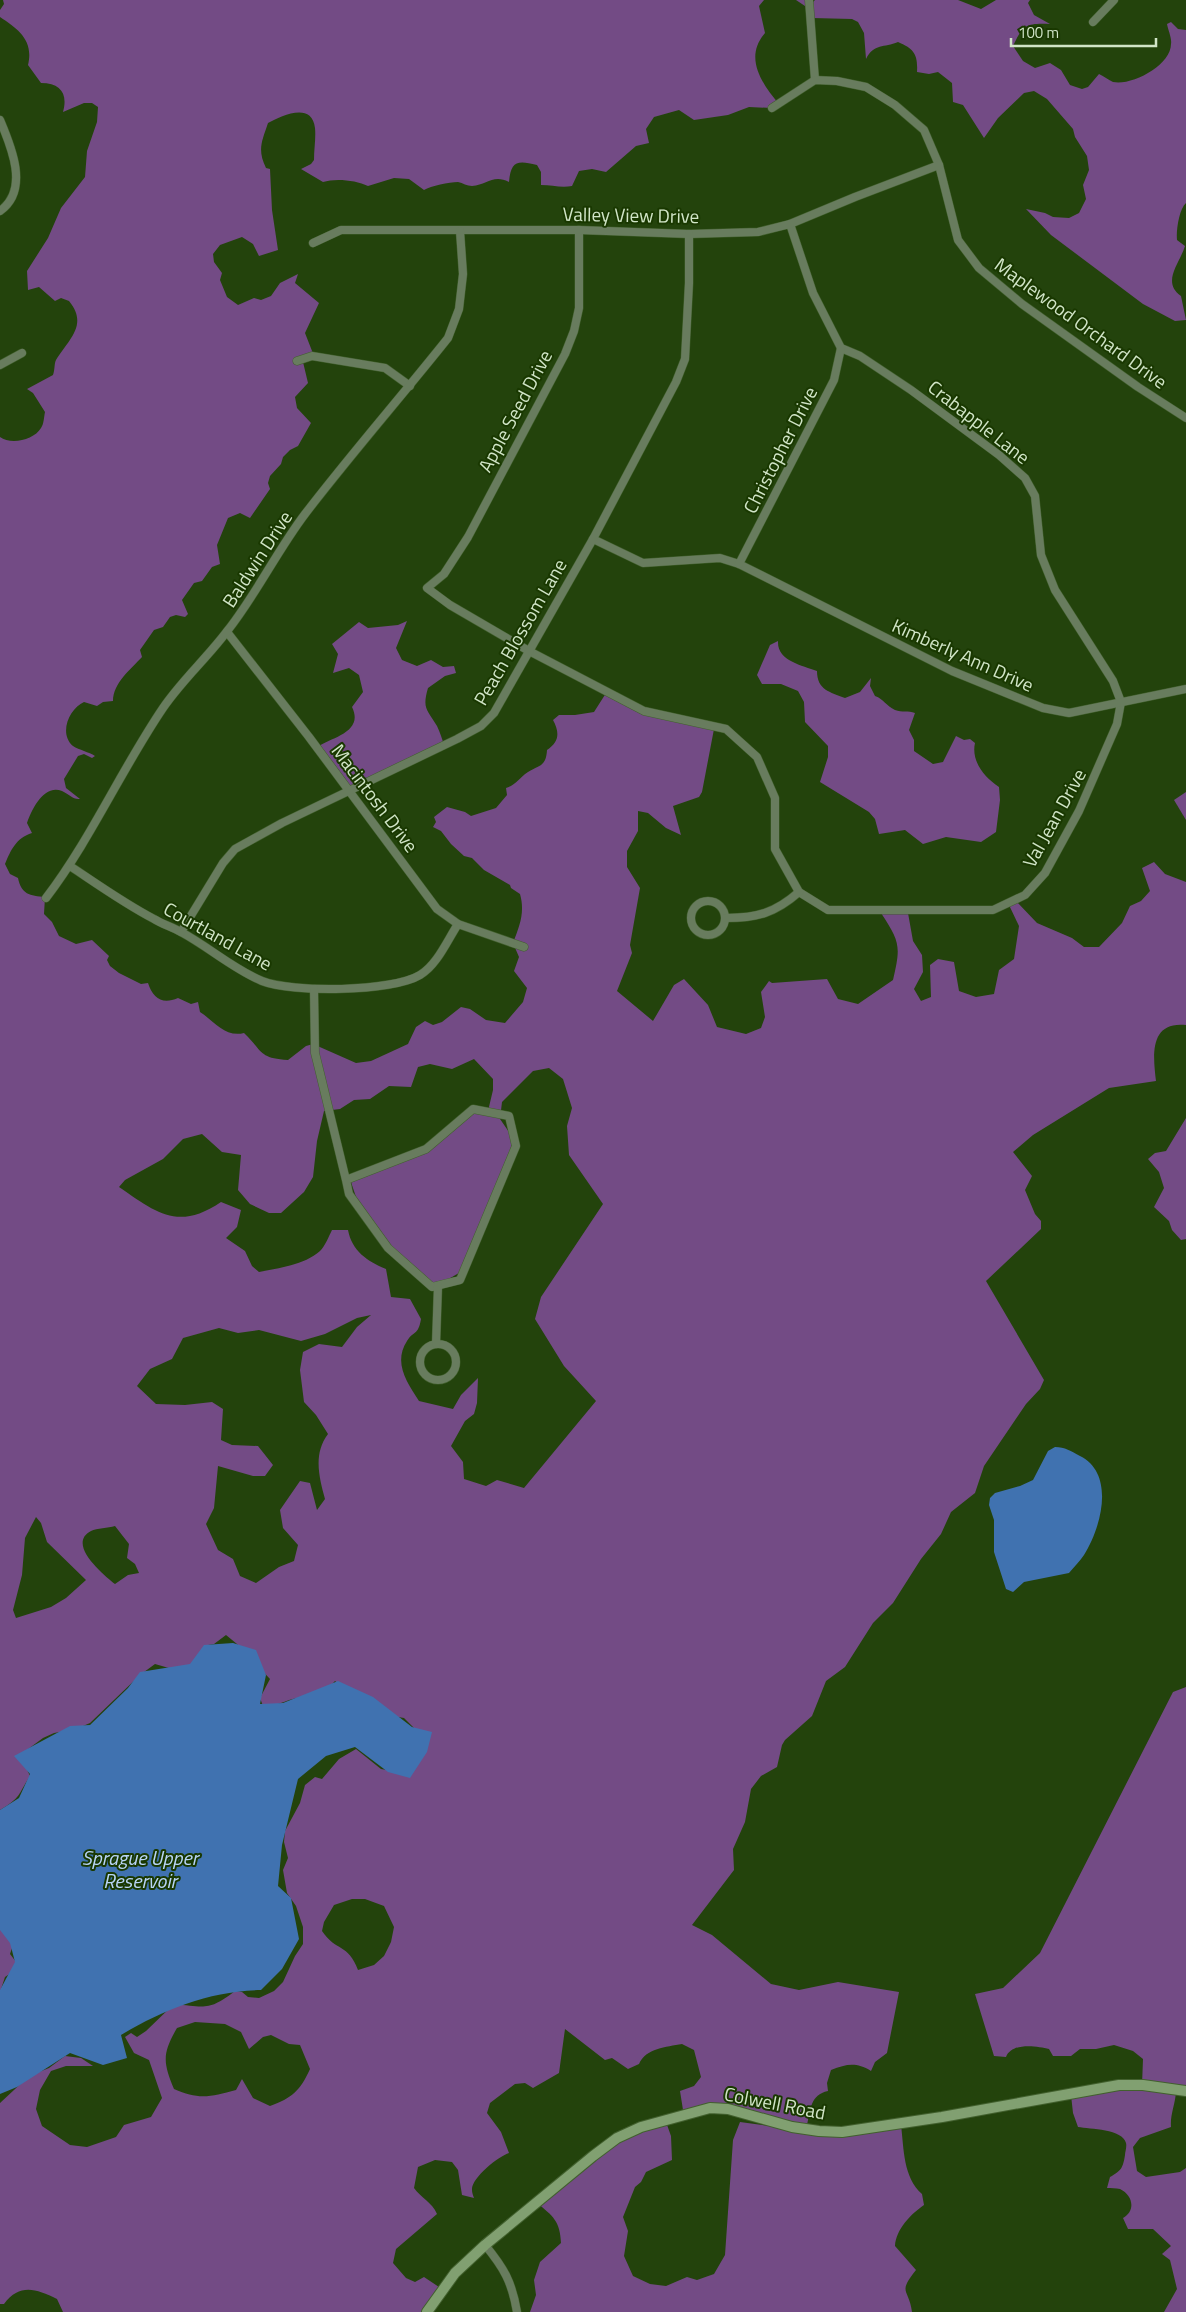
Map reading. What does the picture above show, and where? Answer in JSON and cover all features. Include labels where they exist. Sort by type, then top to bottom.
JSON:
[{"type":"street","points":[[772,108],[816,80],[809,0]]},
{"type":"street","points":[[1093,22],[1114,0]]},
{"type":"street","name":"Maplewood Orchard Drive","points":[[816,80],[837,81],[866,87],[895,105],[924,130],[939,165],[958,240],[979,268],[1022,304],[1138,387],[1186,418]]},
{"type":"street","points":[[0,120],[10,145],[16,170],[15,191],[7,207],[0,212]]},
{"type":"street","name":"Valley View Drive","points":[[313,243],[341,230],[579,230],[689,234],[758,232],[790,224],[939,165]]},
{"type":"street","points":[[790,224],[813,293],[841,348]]},
{"type":"street","name":"Apple Seed Drive","points":[[427,588],[444,574],[468,537],[565,354],[574,331],[579,308],[579,230]]},
{"type":"street","name":"Baldwin Drive","points":[[46,898],[70,866],[131,757],[164,706],[227,632],[253,596],[276,555],[305,514],[448,338],[459,308],[463,274],[460,231]]},
{"type":"street","name":"Peach Blossom Lane","points":[[181,932],[223,863],[235,849],[282,822],[415,760],[481,726],[494,713],[593,539],[676,382],[685,360],[690,283],[689,234]]},
{"type":"street","name":"Christopher Drive","points":[[739,564],[834,380],[841,348]]},
{"type":"street","name":"Crabapple Lane","points":[[841,348],[860,356],[911,390],[999,455],[1025,478],[1036,496],[1041,556],[1055,590],[1113,681],[1121,702]]},
{"type":"street","points":[[0,365],[22,353]]},
{"type":"street","points":[[297,361],[312,356],[384,368],[410,386]]},
{"type":"street","name":"Kimberly Ann Drive","points":[[593,539],[643,563],[720,558],[739,564],[952,671],[1043,708],[1069,713],[1186,690]]},
{"type":"street","name":"Val Jean Drive","points":[[427,588],[450,606],[529,651],[644,711],[726,729],[757,758],[775,798],[775,849],[799,892],[828,910],[993,910],[1025,895],[1046,873],[1080,811],[1115,730],[1121,702]]},
{"type":"street","name":"Macintosh Drive","points":[[227,632],[437,909],[458,924],[524,947]]},
{"type":"street","name":"Courtland Lane","points":[[70,866],[153,919],[181,932],[230,964],[263,982],[314,989],[365,988],[396,984],[420,975],[437,958],[458,924]]},
{"type":"street","points":[[726,918],[743,918],[775,911],[799,892]]},
{"type":"street","points":[[707,901],[718,904],[725,913],[726,918],[722,929],[712,935],[701,934],[693,926],[691,920],[693,910],[702,902],[707,901]]},
{"type":"street","points":[[314,989],[315,1053],[349,1194],[388,1248],[432,1287],[460,1280],[516,1146],[509,1116],[474,1109],[426,1148],[346,1180]]},
{"type":"street","points":[[436,1344],[438,1286]]},
{"type":"street","points":[[436,1344],[448,1346],[453,1350],[457,1362],[453,1373],[443,1380],[431,1379],[422,1371],[420,1365],[422,1353],[431,1345],[436,1344]]},
{"type":"street","name":"Colwell Road","points":[[427,2312],[455,2273],[486,2245],[617,2138],[641,2127],[710,2108],[731,2109],[792,2127],[819,2132],[842,2132],[942,2117],[1119,2085],[1143,2085],[1186,2091]]},
{"type":"street","points":[[486,2245],[504,2268],[513,2290],[517,2312]]},
{"type":"shaded area","points":[[3,0],[764,0],[759,6],[765,33],[759,42],[755,60],[761,79],[779,104],[772,108],[749,107],[728,115],[694,120],[679,110],[654,117],[646,129],[649,143],[636,146],[606,172],[592,169],[579,171],[572,186],[564,187],[541,185],[541,172],[537,165],[524,163],[513,166],[509,182],[494,179],[472,186],[454,182],[424,190],[409,179],[394,178],[368,186],[346,180],[323,182],[301,169],[311,164],[314,160],[315,128],[313,120],[308,115],[295,113],[268,123],[262,140],[261,151],[266,168],[270,169],[272,210],[278,250],[259,256],[253,244],[242,237],[220,245],[213,254],[214,262],[222,273],[220,280],[227,297],[238,305],[254,298],[261,300],[271,296],[280,283],[298,274],[295,283],[319,303],[305,333],[314,356],[303,362],[308,383],[295,397],[297,408],[311,423],[298,446],[290,450],[283,457],[281,464],[270,476],[268,483],[270,489],[250,518],[240,513],[228,518],[217,545],[220,564],[212,567],[202,581],[194,583],[182,600],[188,614],[185,617],[176,615],[170,617],[163,627],[154,630],[140,650],[142,657],[119,682],[113,701],[103,702],[97,706],[84,702],[70,715],[66,728],[69,741],[73,746],[95,756],[92,758],[84,754],[78,756],[64,779],[66,788],[80,799],[75,799],[62,791],[56,790],[44,794],[32,811],[27,823],[32,833],[18,841],[5,864],[10,874],[18,878],[24,891],[31,895],[45,897],[44,914],[52,922],[59,936],[76,944],[92,940],[109,956],[107,960],[110,966],[119,973],[141,984],[148,983],[155,996],[159,999],[167,1001],[178,998],[191,1004],[198,1002],[200,1012],[225,1031],[237,1034],[244,1033],[262,1052],[278,1059],[288,1060],[306,1046],[313,1044],[356,1063],[371,1061],[408,1044],[416,1027],[425,1021],[433,1025],[442,1022],[461,1007],[470,1009],[486,1020],[505,1023],[523,1002],[527,988],[514,971],[519,957],[513,943],[521,919],[520,894],[511,888],[510,885],[484,870],[472,858],[464,856],[441,831],[433,827],[436,822],[434,817],[447,807],[465,812],[471,816],[496,808],[507,795],[506,788],[545,760],[547,750],[554,744],[557,737],[557,729],[553,720],[559,715],[594,712],[608,690],[657,714],[714,729],[702,792],[699,797],[673,806],[681,835],[666,828],[648,813],[638,811],[638,831],[627,851],[627,867],[640,888],[630,945],[632,953],[617,991],[653,1021],[674,985],[684,979],[708,1005],[717,1027],[746,1034],[761,1028],[765,1017],[761,992],[769,981],[772,983],[827,979],[838,999],[858,1004],[893,980],[898,952],[897,945],[892,931],[881,913],[908,913],[913,941],[922,955],[923,972],[914,989],[921,1001],[931,997],[930,965],[938,959],[954,962],[959,991],[976,997],[994,994],[999,970],[1014,959],[1019,926],[1009,905],[1017,902],[1037,923],[1072,938],[1084,947],[1099,947],[1122,923],[1130,906],[1141,901],[1150,891],[1142,868],[1154,862],[1165,874],[1186,882],[1186,1025],[1174,1025],[1159,1034],[1154,1051],[1156,1081],[1109,1088],[1033,1135],[1013,1152],[1032,1176],[1025,1190],[1035,1214],[1041,1221],[1041,1229],[986,1281],[1044,1380],[1040,1389],[1026,1404],[984,1466],[975,1493],[951,1512],[941,1534],[921,1559],[893,1603],[873,1623],[845,1667],[826,1681],[812,1716],[785,1740],[777,1767],[761,1776],[751,1789],[745,1822],[733,1849],[734,1870],[692,1925],[712,1935],[771,1984],[799,1990],[838,1982],[899,1992],[887,2053],[875,2062],[871,2071],[856,2065],[842,2066],[831,2070],[827,2083],[828,2091],[814,2099],[807,2125],[783,2122],[709,2103],[683,2110],[680,2091],[694,2086],[701,2077],[694,2050],[682,2044],[663,2047],[651,2051],[639,2064],[628,2069],[612,2058],[605,2060],[565,2029],[559,2073],[533,2088],[525,2083],[515,2084],[490,2103],[487,2113],[501,2132],[509,2153],[493,2163],[476,2180],[472,2190],[474,2198],[462,2195],[458,2170],[452,2162],[435,2160],[418,2167],[414,2188],[432,2206],[437,2214],[396,2249],[393,2263],[406,2278],[415,2282],[424,2277],[442,2289],[426,2312],[63,2312],[57,2299],[29,2290],[16,2293],[4,2304],[0,2304],[0,2103],[29,2076],[49,2068],[65,2056],[81,2058],[93,2066],[66,2066],[51,2071],[40,2090],[36,2109],[42,2126],[70,2145],[87,2147],[116,2137],[124,2125],[151,2117],[162,2098],[149,2060],[134,2053],[125,2037],[131,2033],[137,2037],[146,2031],[174,2004],[207,2006],[219,2002],[235,1991],[242,1992],[248,1997],[259,1998],[274,1991],[283,1982],[303,1944],[303,1927],[296,1906],[287,1893],[283,1870],[288,1858],[284,1842],[285,1831],[300,1803],[305,1785],[315,1777],[322,1779],[339,1759],[356,1749],[381,1769],[398,1772],[424,1738],[404,1718],[392,1716],[350,1694],[335,1681],[317,1700],[302,1697],[276,1705],[263,1706],[260,1698],[270,1679],[226,1635],[214,1644],[208,1645],[202,1657],[186,1673],[155,1664],[140,1675],[90,1723],[43,1738],[20,1755],[30,1776],[16,1798],[0,1810],[0,437],[10,441],[22,440],[33,436],[41,428],[45,412],[33,393],[27,389],[53,375],[56,360],[71,339],[77,325],[75,310],[69,301],[61,298],[55,301],[39,287],[28,290],[27,271],[48,238],[61,208],[85,177],[87,151],[97,122],[98,107],[92,103],[84,103],[63,112],[64,95],[58,87],[41,83],[28,65],[29,49],[27,42],[13,26],[0,17],[0,10],[4,4]],"holes":[[[474,1059],[493,1079],[493,1090],[488,1111],[466,1112],[426,1148],[349,1176],[359,1206],[394,1256],[421,1280],[440,1284],[464,1270],[509,1158],[513,1138],[500,1119],[502,1102],[533,1071],[549,1068],[563,1079],[572,1108],[567,1126],[569,1155],[603,1204],[541,1297],[535,1319],[564,1366],[596,1401],[524,1488],[497,1480],[486,1486],[464,1479],[463,1462],[451,1446],[465,1421],[474,1414],[477,1403],[478,1378],[461,1395],[453,1409],[419,1401],[403,1372],[401,1357],[407,1341],[417,1331],[421,1319],[410,1299],[391,1297],[386,1269],[361,1254],[353,1244],[348,1230],[332,1230],[322,1249],[307,1260],[259,1272],[252,1266],[245,1251],[226,1238],[237,1227],[241,1210],[221,1202],[206,1211],[192,1216],[168,1215],[157,1211],[119,1187],[125,1180],[163,1159],[183,1139],[202,1134],[222,1152],[241,1155],[238,1190],[250,1204],[269,1213],[281,1213],[304,1192],[313,1177],[317,1141],[324,1111],[340,1109],[354,1100],[370,1099],[389,1086],[411,1087],[418,1067],[430,1064],[452,1069]],[[371,1315],[357,1327],[342,1347],[319,1344],[303,1352],[300,1370],[304,1402],[316,1415],[328,1434],[323,1442],[319,1458],[319,1474],[325,1499],[317,1510],[310,1483],[300,1481],[280,1510],[283,1528],[298,1545],[294,1561],[279,1567],[256,1583],[240,1576],[233,1559],[218,1550],[206,1524],[214,1508],[218,1466],[253,1476],[265,1476],[273,1465],[258,1446],[232,1445],[221,1440],[223,1409],[212,1402],[185,1405],[156,1404],[137,1386],[150,1369],[172,1359],[183,1338],[219,1328],[238,1333],[259,1330],[301,1341],[325,1334],[357,1318]],[[36,1517],[41,1523],[47,1542],[86,1580],[66,1598],[51,1607],[16,1618],[13,1610],[22,1575],[25,1538]],[[115,1526],[129,1544],[127,1558],[135,1564],[139,1573],[128,1575],[115,1584],[96,1567],[85,1551],[83,1544],[84,1537],[96,1529]],[[352,1899],[365,1899],[384,1906],[394,1927],[391,1942],[384,1956],[374,1965],[358,1970],[350,1955],[327,1938],[322,1931],[324,1922],[334,1905]],[[195,2022],[225,2024],[241,2032],[249,2049],[263,2037],[271,2035],[289,2044],[300,2045],[310,2069],[303,2083],[290,2097],[270,2106],[253,2098],[242,2079],[236,2090],[212,2096],[190,2095],[174,2089],[166,2065],[169,2045],[177,2028]]]},
{"type":"shaded area","points":[[796,0],[805,0],[809,6],[815,0],[958,0],[981,9],[996,0],[1030,0],[1028,3],[1034,15],[1050,24],[1036,24],[1026,27],[1013,46],[1023,61],[1035,68],[1050,63],[1061,70],[1070,85],[1082,89],[1088,87],[1099,74],[1113,82],[1121,82],[1130,81],[1149,72],[1165,59],[1169,52],[1171,42],[1167,24],[1171,22],[1178,29],[1186,30],[1186,203],[1180,215],[1177,236],[1177,240],[1185,246],[1174,272],[1172,285],[1181,296],[1186,320],[1175,321],[1143,304],[1051,235],[1026,209],[1045,213],[1053,217],[1069,218],[1079,213],[1086,199],[1083,185],[1089,170],[1087,156],[1075,137],[1073,129],[1047,99],[1034,91],[1024,93],[998,118],[984,138],[963,105],[953,102],[952,83],[938,72],[929,74],[917,72],[916,56],[908,47],[898,42],[876,48],[872,50],[866,59],[864,33],[858,22],[852,19],[812,18],[811,10]]},
{"type":"shaded area","points":[[407,621],[396,648],[402,660],[417,666],[431,660],[443,667],[454,666],[456,673],[445,676],[428,688],[425,700],[426,709],[437,726],[444,745],[348,792],[317,747],[345,733],[350,728],[354,722],[355,715],[352,707],[363,692],[359,675],[349,668],[333,673],[338,654],[332,644],[359,622],[368,628],[398,625]]},
{"type":"shaded area","points":[[778,641],[779,648],[786,658],[817,671],[819,682],[825,689],[834,694],[845,698],[860,692],[871,678],[870,686],[875,696],[895,710],[915,713],[909,730],[914,740],[914,751],[933,764],[943,762],[956,736],[964,740],[970,739],[975,743],[975,756],[980,768],[999,787],[1000,800],[996,832],[981,842],[946,837],[923,844],[905,830],[879,834],[875,819],[869,812],[820,782],[828,757],[828,746],[805,722],[804,702],[798,691],[781,684],[762,684],[757,675],[770,645]]},
{"type":"shaded area","points":[[1186,792],[1186,820],[1174,800]]},
{"type":"shaded area","points":[[1186,1118],[1186,1239],[1181,1240],[1172,1230],[1169,1221],[1154,1207],[1164,1188],[1159,1172],[1148,1159],[1155,1153],[1166,1151]]},
{"type":"shaded area","points":[[1186,1687],[1186,2092],[1176,2092],[1171,2127],[1140,2138],[1133,2147],[1137,2171],[1146,2177],[1180,2172],[1186,2168],[1186,2312],[1164,2312],[1177,2289],[1170,2260],[1162,2254],[1171,2246],[1153,2229],[1128,2229],[1123,2218],[1130,2211],[1131,2207],[1128,2195],[1120,2189],[1107,2188],[1110,2177],[1119,2171],[1122,2166],[1126,2146],[1124,2138],[1113,2132],[1078,2127],[1073,2113],[1071,2095],[1142,2085],[1143,2059],[1133,2051],[1114,2045],[1096,2049],[1080,2049],[1071,2056],[1053,2056],[1049,2049],[1025,2046],[1014,2049],[1006,2057],[994,2056],[975,1994],[1003,1988],[1040,1953],[1173,1692]]},
{"type":"shaded area","points":[[0,1928],[13,1945],[10,1954],[20,1967],[5,1977],[0,1992]]},
{"type":"shaded area","points":[[666,2122],[671,2136],[672,2160],[646,2172],[641,2182],[635,2187],[623,2217],[628,2231],[624,2256],[633,2276],[650,2284],[666,2286],[687,2277],[697,2280],[714,2274],[725,2255],[733,2140],[740,2122],[807,2131],[901,2125],[908,2171],[911,2179],[922,2194],[924,2205],[905,2222],[898,2234],[895,2246],[916,2270],[907,2283],[906,2288],[912,2312],[530,2312],[536,2295],[534,2280],[540,2262],[561,2243],[559,2229],[555,2220],[537,2203],[615,2140]]},
{"type":"water","points":[[1055,1447],[1071,1451],[1080,1456],[1091,1464],[1098,1475],[1102,1488],[1102,1502],[1096,1531],[1084,1555],[1069,1573],[1024,1582],[1013,1592],[1006,1589],[994,1552],[994,1520],[989,1505],[990,1498],[995,1493],[1033,1480],[1048,1451]]},
{"type":"water","name":"Sprague Upper Reservoir","points":[[233,1643],[256,1650],[266,1675],[260,1704],[283,1703],[338,1681],[373,1697],[412,1727],[432,1732],[427,1752],[410,1778],[388,1772],[355,1747],[326,1756],[298,1779],[282,1845],[278,1886],[291,1898],[299,1939],[282,1969],[261,1990],[224,1994],[188,2003],[154,2017],[121,2035],[127,2058],[103,2065],[70,2053],[17,2087],[0,2094],[0,1990],[15,1962],[10,1943],[0,1930],[0,1810],[19,1798],[30,1774],[14,1756],[70,1726],[90,1725],[128,1688],[140,1672],[190,1664],[204,1645]]}]
